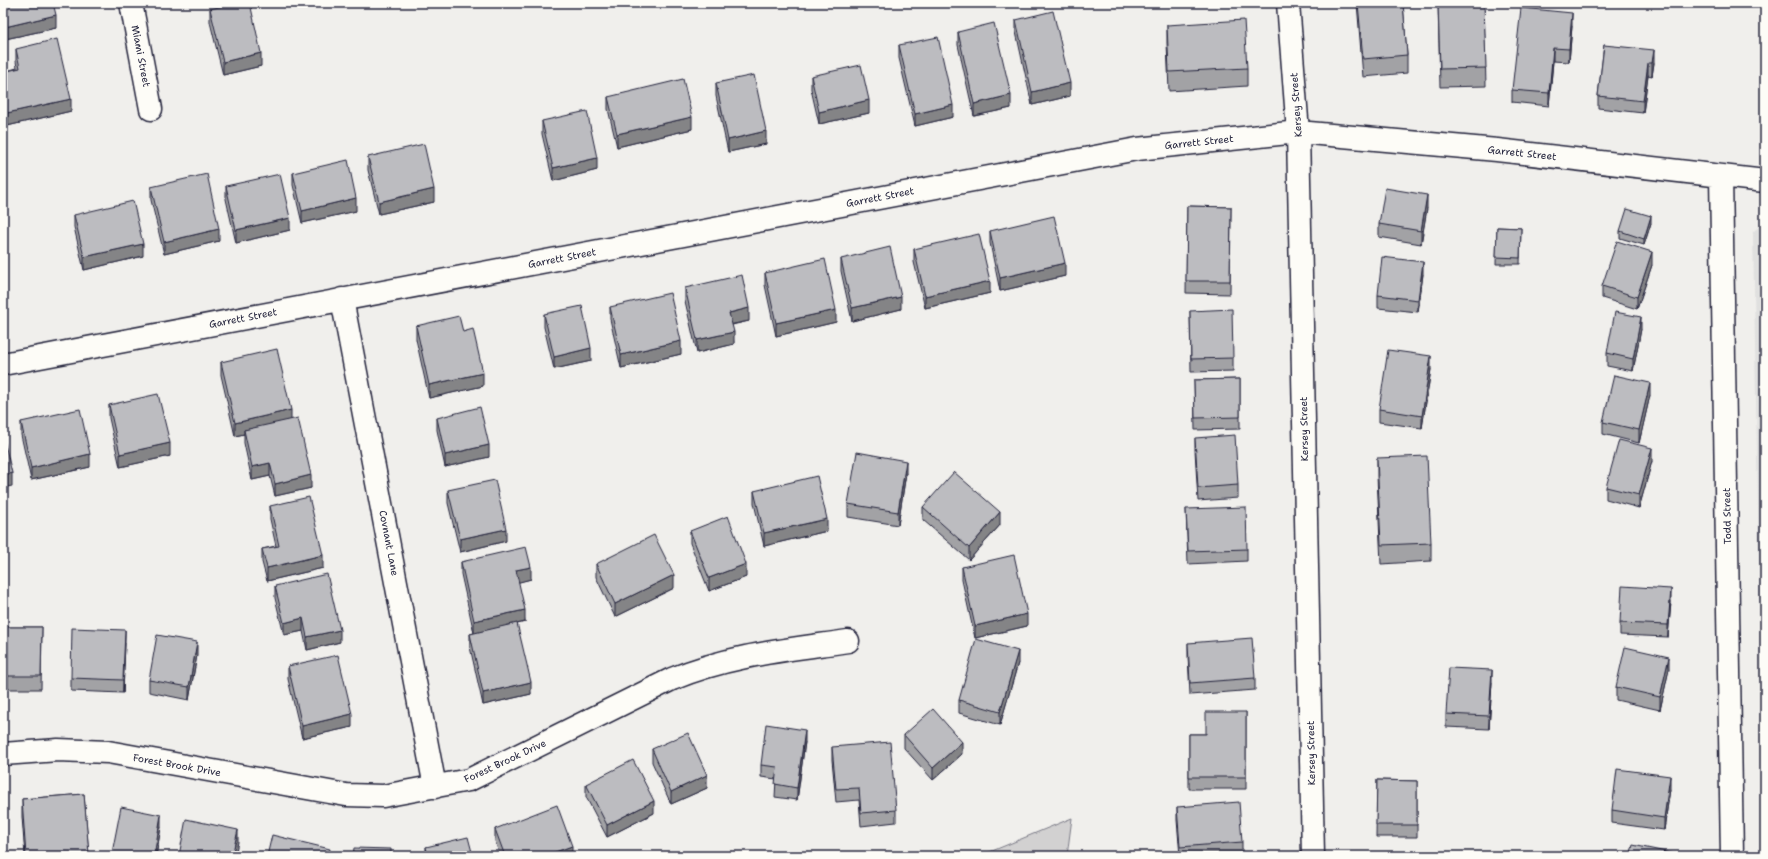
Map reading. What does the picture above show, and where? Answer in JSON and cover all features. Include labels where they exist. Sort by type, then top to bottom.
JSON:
[{"type":"street","name":"Miami Street","points":[[131,3],[151,109]]},
{"type":"street","name":"Kersey Street","points":[[1288,3],[1298,132],[1313,856]]},
{"type":"street","name":"Garrett Street","points":[[3,364],[1137,148],[1298,132],[1497,150],[1765,181]]},
{"type":"street","name":"Todd Street","points":[[1721,176],[1732,856]]},
{"type":"street","name":"Covnant Lane","points":[[342,299],[435,787]]},
{"type":"street","name":"Forest Brook Drive","points":[[3,754],[58,750],[108,752],[346,795],[383,796],[469,780],[672,679],[699,668],[742,657],[848,641]]},
{"type":"shaded area","points":[[1765,221],[1765,672],[1761,672],[1753,232]]},
{"type":"shaded area","points":[[1072,818],[1067,856],[980,856]]},
{"type":"building","points":[[3,3],[53,3],[56,15],[5,27]]},
{"type":"building","points":[[237,3],[250,3],[261,53],[223,62],[210,9]]},
{"type":"building","points":[[1358,3],[1403,3],[1407,55],[1363,59]]},
{"type":"building","points":[[1438,3],[1484,3],[1486,68],[1440,69]]},
{"type":"building","points":[[1521,8],[1572,13],[1569,49],[1553,48],[1549,93],[1512,90]]},
{"type":"building","points":[[1053,11],[1070,83],[1032,92],[1016,20]]},
{"type":"building","points":[[1244,20],[1247,68],[1169,72],[1167,25]]},
{"type":"building","points":[[994,23],[1011,95],[974,104],[958,32]]},
{"type":"building","points":[[938,37],[953,105],[915,114],[899,45]]},
{"type":"building","points":[[57,39],[71,99],[7,113],[3,95],[3,72],[20,68],[16,49]]},
{"type":"building","points":[[1604,45],[1654,50],[1652,63],[1648,63],[1643,101],[1598,96]]},
{"type":"building","points":[[861,65],[869,100],[819,112],[811,76]]},
{"type":"building","points":[[754,75],[766,131],[728,140],[716,83]]},
{"type":"building","points":[[683,79],[692,117],[617,134],[608,97]]},
{"type":"building","points":[[587,111],[597,158],[553,168],[542,121]]},
{"type":"building","points":[[424,144],[434,189],[379,202],[368,157]]},
{"type":"building","points":[[348,160],[356,198],[302,211],[293,173]]},
{"type":"building","points":[[207,174],[219,229],[164,242],[151,187]]},
{"type":"building","points":[[280,174],[290,218],[236,230],[226,186]]},
{"type":"building","points":[[1385,188],[1427,195],[1421,231],[1379,224]]},
{"type":"building","points":[[133,201],[143,244],[84,257],[74,215]]},
{"type":"building","points":[[1187,206],[1231,207],[1230,281],[1186,281]]},
{"type":"building","points":[[1627,209],[1651,216],[1644,239],[1620,231]]},
{"type":"building","points":[[1054,216],[1065,263],[1000,278],[990,231]]},
{"type":"building","points":[[1497,227],[1521,228],[1520,258],[1496,257]]},
{"type":"building","points":[[979,234],[990,281],[925,296],[914,249]]},
{"type":"building","points":[[1617,241],[1652,252],[1637,297],[1602,286]]},
{"type":"building","points":[[890,247],[901,297],[852,308],[841,259]]},
{"type":"building","points":[[1382,257],[1423,262],[1418,300],[1378,295]]},
{"type":"building","points":[[825,259],[836,310],[776,323],[765,273]]},
{"type":"building","points":[[742,275],[749,308],[729,313],[734,332],[697,340],[685,288]]},
{"type":"building","points":[[670,293],[681,341],[621,355],[610,307]]},
{"type":"building","points":[[582,306],[591,348],[554,357],[544,314]]},
{"type":"building","points":[[1232,309],[1233,358],[1191,359],[1190,311]]},
{"type":"building","points":[[1615,312],[1641,317],[1633,359],[1607,353]]},
{"type":"building","points":[[459,316],[463,332],[473,329],[483,373],[429,385],[416,326]]},
{"type":"building","points":[[277,349],[291,410],[235,423],[221,362]]},
{"type":"building","points":[[1388,350],[1431,356],[1422,416],[1379,409]]},
{"type":"building","points":[[1614,375],[1650,383],[1639,430],[1603,422]]},
{"type":"building","points":[[1240,379],[1240,417],[1195,418],[1194,380]]},
{"type":"building","points":[[158,394],[170,443],[120,454],[109,405]]},
{"type":"building","points":[[480,407],[489,445],[445,455],[437,418]]},
{"type":"building","points":[[80,409],[90,454],[31,468],[21,422]]},
{"type":"building","points":[[298,418],[311,475],[275,484],[270,463],[252,467],[244,430]]},
{"type":"building","points":[[1235,435],[1238,485],[1198,488],[1195,438]]},
{"type":"building","points":[[3,436],[12,473],[3,475]]},
{"type":"building","points":[[1619,440],[1652,448],[1639,495],[1606,487]]},
{"type":"building","points":[[857,452],[906,461],[898,512],[848,504]]},
{"type":"building","points":[[1427,456],[1431,543],[1381,545],[1377,458]]},
{"type":"building","points":[[954,472],[1000,512],[969,548],[923,507]]},
{"type":"building","points":[[817,476],[827,519],[764,533],[754,491]]},
{"type":"building","points":[[495,480],[506,529],[460,539],[448,490]]},
{"type":"building","points":[[309,497],[323,555],[267,568],[262,549],[279,546],[270,506]]},
{"type":"building","points":[[1246,507],[1247,549],[1188,551],[1186,509]]},
{"type":"building","points":[[728,516],[746,564],[709,578],[690,531]]},
{"type":"building","points":[[654,535],[674,575],[615,604],[596,564]]},
{"type":"building","points":[[526,547],[531,567],[516,570],[525,610],[474,621],[461,562]]},
{"type":"building","points":[[1014,555],[1027,614],[975,626],[962,567]]},
{"type":"building","points":[[327,574],[340,630],[307,637],[303,618],[284,623],[275,586]]},
{"type":"building","points":[[1622,586],[1671,589],[1668,625],[1620,623]]},
{"type":"building","points":[[517,623],[531,682],[483,693],[470,634]]},
{"type":"building","points":[[3,627],[42,627],[41,676],[3,676]]},
{"type":"building","points":[[72,628],[125,630],[123,680],[71,678]]},
{"type":"building","points":[[157,635],[197,642],[189,687],[149,680]]},
{"type":"building","points":[[1252,638],[1255,678],[1190,683],[1188,643]]},
{"type":"building","points":[[976,639],[1018,651],[1000,712],[959,700]]},
{"type":"building","points":[[1625,647],[1669,657],[1660,697],[1616,687]]},
{"type":"building","points":[[338,655],[352,714],[302,726],[288,666]]},
{"type":"building","points":[[1449,668],[1492,670],[1489,716],[1446,714]]},
{"type":"building","points":[[933,709],[962,742],[933,768],[904,735]]},
{"type":"building","points":[[1206,712],[1246,712],[1246,777],[1189,777],[1189,734],[1206,734]]},
{"type":"building","points":[[766,724],[805,730],[797,788],[775,784],[777,767],[761,765]]},
{"type":"building","points":[[688,733],[707,775],[671,792],[652,749]]},
{"type":"building","points":[[890,742],[896,810],[861,813],[859,788],[836,789],[832,747]]},
{"type":"building","points":[[633,760],[654,801],[607,825],[586,784]]},
{"type":"building","points":[[1617,769],[1670,776],[1664,818],[1612,810]]},
{"type":"building","points":[[1377,780],[1417,781],[1417,825],[1376,825]]},
{"type":"building","points":[[84,794],[89,854],[26,856],[22,799]]},
{"type":"building","points":[[1239,802],[1242,842],[1180,847],[1177,807]]},
{"type":"building","points":[[557,805],[572,846],[544,856],[505,856],[495,829]]},
{"type":"building","points":[[121,807],[161,815],[154,856],[128,856],[112,853]]},
{"type":"building","points":[[186,819],[238,830],[232,856],[179,856]]},
{"type":"building","points":[[272,835],[330,849],[329,856],[267,856]]},
{"type":"building","points":[[3,836],[5,856],[3,856]]},
{"type":"building","points":[[468,837],[473,856],[428,856],[426,847]]},
{"type":"building","points":[[1633,845],[1680,855],[1680,856],[1630,856]]},
{"type":"building","points":[[354,848],[391,849],[391,856],[353,856]]}]
